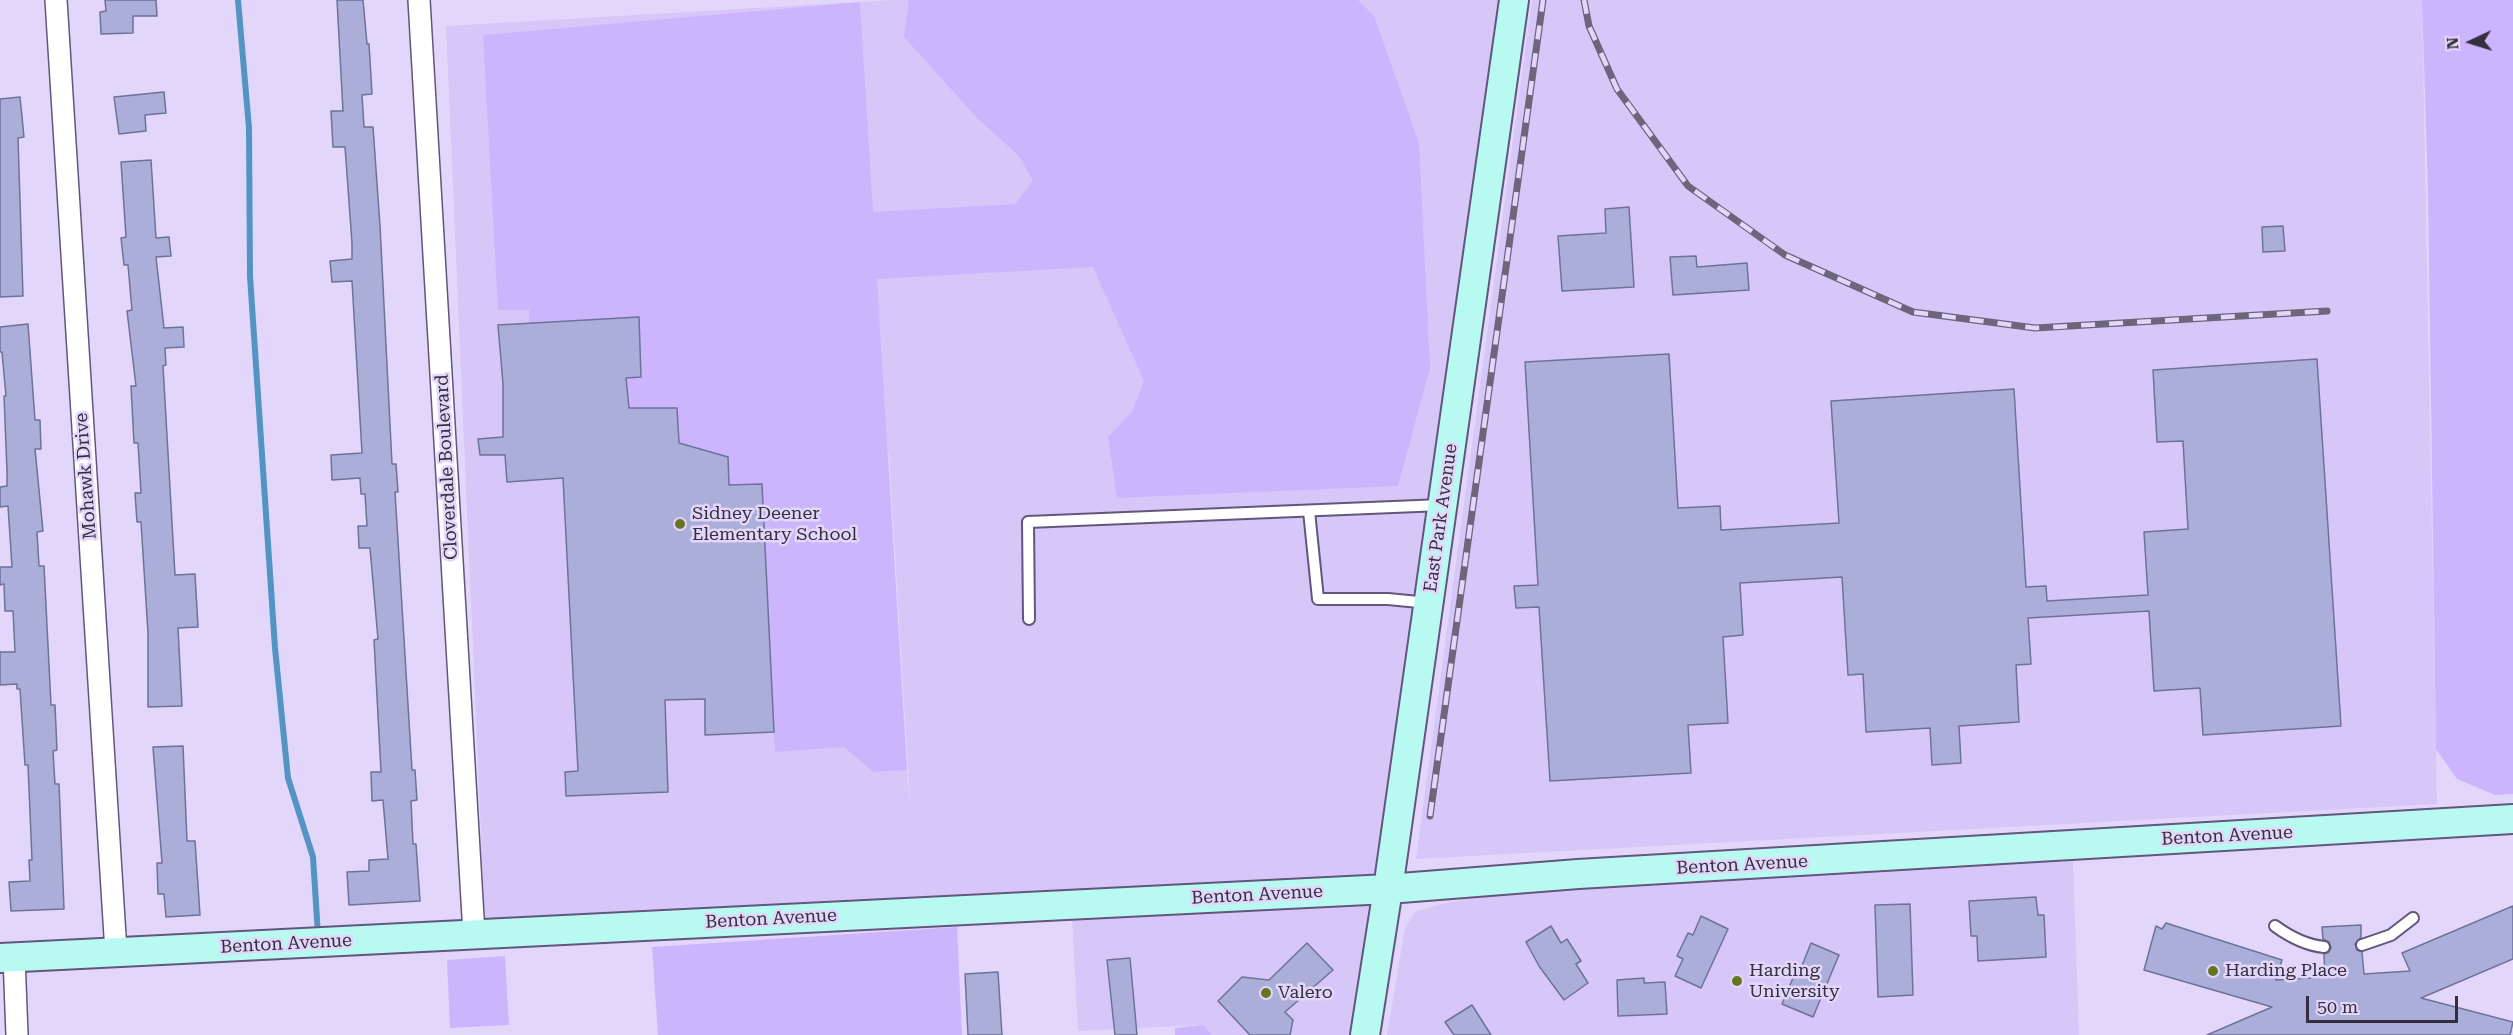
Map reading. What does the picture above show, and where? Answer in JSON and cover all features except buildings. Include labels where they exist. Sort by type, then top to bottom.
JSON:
[{"type":"street","name":"Mohawk Drive","points":[[56,0],[116,952]]},
{"type":"street","name":"Cloverdale Boulevard","points":[[419,0],[474,934]]},
{"type":"street","name":"East Park Avenue","points":[[1365,1035],[1388,889],[1514,0]]},
{"type":"street","name":"Benton Avenue","points":[[7,957],[1388,889],[1578,874],[2513,819]]},
{"type":"street","points":[[7,957],[17,1035]]},
{"type":"lane","points":[[1029,619],[1028,522],[1443,505]]},
{"type":"lane","points":[[1309,511],[1318,599],[1388,599],[1429,603]]},
{"type":"lane","points":[[2362,945],[2391,935],[2413,918]]},
{"type":"lane","points":[[2275,926],[2296,940],[2324,947]]},
{"type":"shaded area","points":[[893,0],[1498,0],[1378,880],[485,927],[446,26]],"holes":[[[889,454],[911,819],[907,770]]]},
{"type":"shaded area","points":[[909,0],[1358,0],[1374,16],[1419,143],[1430,368],[1398,486],[1117,498],[1108,437],[1132,412],[1144,381],[1093,267],[877,279],[907,770],[873,772],[844,747],[775,752],[762,484],[729,485],[728,457],[679,443],[676,408],[629,408],[626,378],[641,376],[639,317],[529,323],[529,310],[498,310],[483,35],[860,2],[873,212],[1015,204],[1033,181],[1019,156],[977,118],[904,37]]},
{"type":"shaded area","points":[[1532,0],[2422,0],[2437,804],[1416,859]]},
{"type":"shaded area","points":[[2422,0],[2513,0],[2513,794],[2495,795],[2457,779],[2436,749],[2428,192]]},
{"type":"shaded area","name":"Harding University","points":[[2073,861],[2079,1035],[1387,1035],[1405,928],[1415,912],[1437,905],[1498,893]]},
{"type":"shaded area","points":[[1369,902],[1354,1035],[1212,1035],[1202,1025],[1078,1031],[1072,918]]},
{"type":"shaded area","points":[[957,927],[962,1035],[658,1035],[652,947]]},
{"type":"shaded area","points":[[505,956],[509,1025],[450,1028],[447,960]]},
{"type":"shaded area","points":[[1203,1025],[1212,1035],[1175,1035],[1175,1028]]},
{"type":"waterway","points":[[238,0],[249,128],[250,276],[275,648],[288,778],[313,857],[318,935]]},
{"type":"railway","points":[[1430,816],[1543,0]]},
{"type":"railway","points":[[1584,0],[1589,26],[1617,89],[1688,186],[1785,255],[1913,312],[2035,328],[2327,311]]},
{"type":"place","name":"Sidney Deener Elementary School","points":[[680,524]]},
{"type":"place","name":"Harding Place","points":[[2213,971]]},
{"type":"place","name":"Harding University","points":[[1737,981]]},
{"type":"place","name":"Valero","points":[[1266,993]]}]
